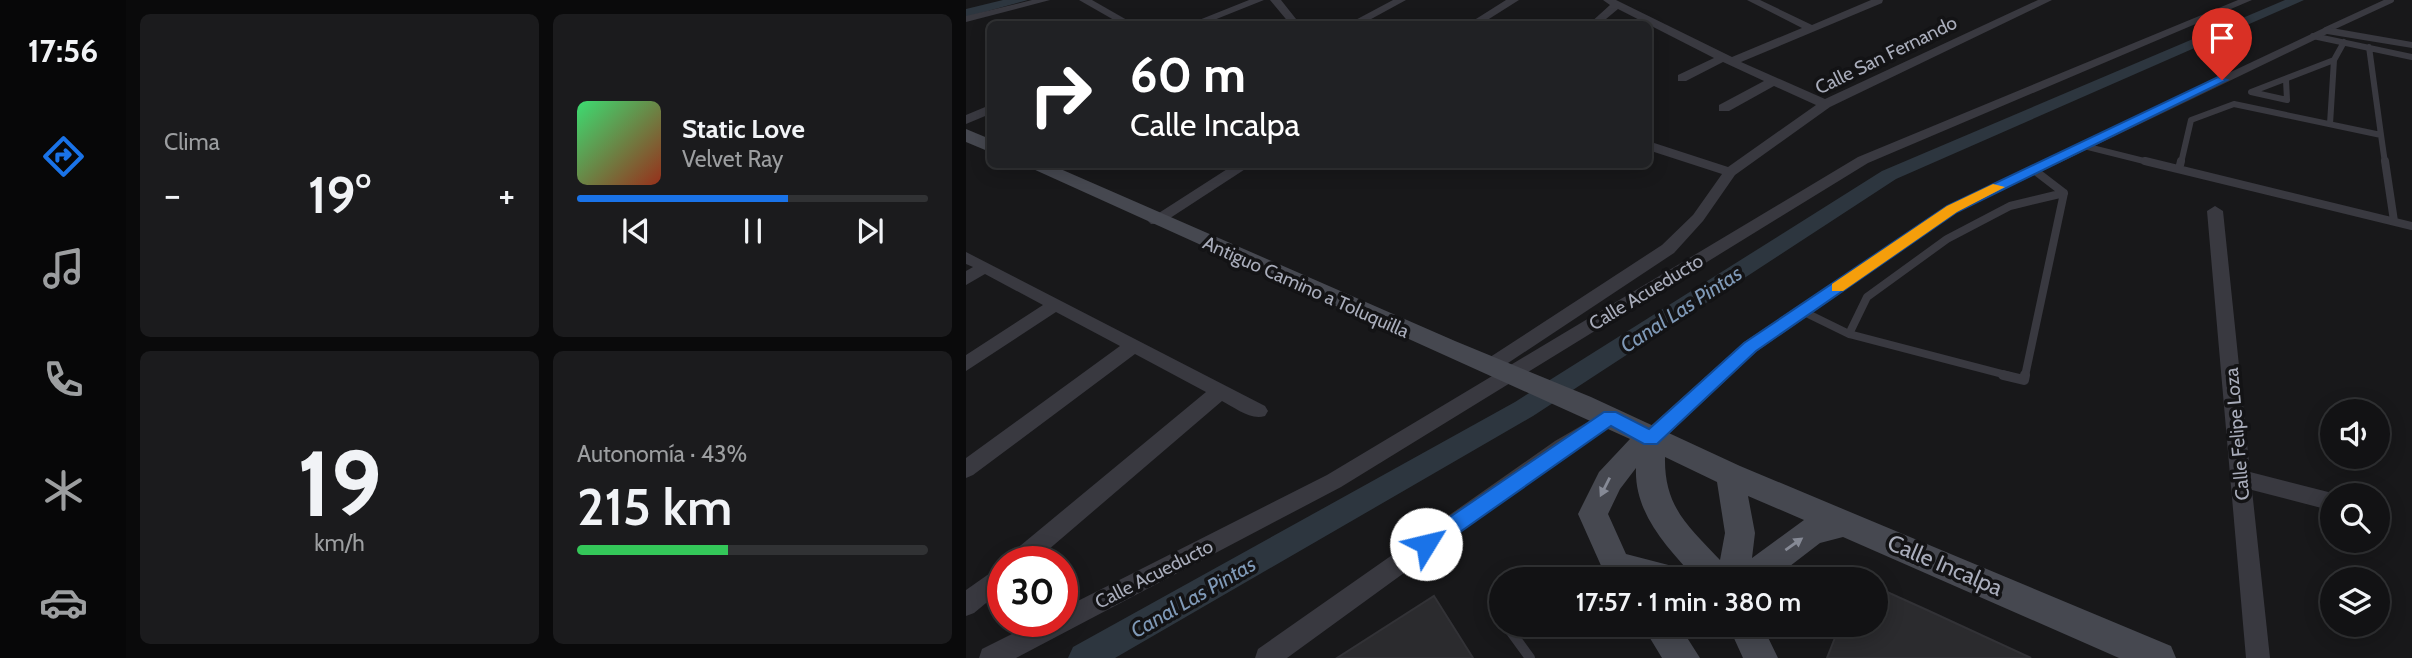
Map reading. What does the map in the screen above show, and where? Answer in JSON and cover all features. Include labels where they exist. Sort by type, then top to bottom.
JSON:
[{"type":"street","points":[[966,19],[1045,0]]},
{"type":"street","points":[[1084,0],[1122,21]]},
{"type":"street","points":[[1203,21],[1258,0]]},
{"type":"street","points":[[1275,0],[1292,21]]},
{"type":"street","points":[[1360,21],[1401,0]]},
{"type":"street","points":[[1479,21],[1514,0]]},
{"type":"street","points":[[1752,0],[1810,28]]},
{"type":"street","name":"Calle San Fernando","points":[[1500,370],[1668,250],[1698,218],[1730,172],[1825,104],[2047,0]]},
{"type":"street","name":"Calle Acueducto","points":[[991,658],[1334,481],[1500,370],[1863,160],[2247,0]]},
{"type":"street","points":[[1597,21],[1613,2],[1650,21]]},
{"type":"street","points":[[1682,78],[1878,2]]},
{"type":"street","points":[[1652,22],[1727,60],[1825,104]]},
{"type":"street","points":[[1618,567],[1593,514],[1605,484],[1624,459],[1651,438],[1750,347],[1952,209],[2320,33],[2412,45]]},
{"type":"street","points":[[1724,108],[1773,81]]},
{"type":"street","points":[[966,120],[987,110]]},
{"type":"street","points":[[966,135],[987,145]]},
{"type":"street","points":[[1652,146],[1730,172]]},
{"type":"street","name":"Antiguo Camino a Toluquilla","points":[[1040,168],[1610,417]]},
{"type":"street","points":[[1156,221],[1240,168]]},
{"type":"street","name":"Calle Felipe Loza","points":[[2216,211],[2258,658]]},
{"type":"street","points":[[966,257],[1258,411]]},
{"type":"street","points":[[966,279],[985,267]]},
{"type":"street","points":[[966,364],[1056,304]]},
{"type":"street","points":[[966,469],[1134,345]]},
{"type":"street","points":[[1036,546],[1220,391]]},
{"type":"street","points":[[1267,658],[1562,447],[1610,417],[1651,438]]},
{"type":"street","points":[[1651,438],[1650,480],[1666,524],[1706,567]]},
{"type":"street","name":"Calle Incalpa","points":[[1651,438],[1730,475],[2159,658]]},
{"type":"street","points":[[1730,475],[1740,533],[1735,567]]},
{"type":"street","points":[[2241,478],[2320,499]]},
{"type":"street","points":[[1765,567],[1812,531],[1847,523]]},
{"type":"street","points":[[966,605],[987,587]]},
{"type":"street","points":[[1667,637],[1682,658]]},
{"type":"street","points":[[1751,637],[1761,658]]},
{"type":"lane","points":[[2320,33],[2391,0]]},
{"type":"lane","points":[[2320,33],[2344,42],[2412,57]]},
{"type":"lane","points":[[2330,124],[2334,60],[2344,42]]},
{"type":"lane","points":[[2369,47],[2394,221]]},
{"type":"lane","points":[[2286,80],[2287,100],[2251,92],[2334,60]]},
{"type":"lane","points":[[2179,169],[2191,120],[2234,104],[2381,135]]},
{"type":"lane","points":[[2084,146],[2412,226]]},
{"type":"lane","points":[[2034,170],[2064,193]]},
{"type":"lane","points":[[1802,312],[1849,334],[2024,380],[2064,193]]},
{"type":"lane","points":[[1849,334],[1867,297],[1947,239],[2010,206],[2064,193]]},
{"type":"lane","points":[[1515,637],[1530,658]]},
{"type":"building","points":[[1888,592],[2031,658],[1827,658],[1835,637],[1888,637]]},
{"type":"building","points":[[1434,596],[1473,658],[1337,658]]},
{"type":"waterway","points":[[966,13],[1021,0]]},
{"type":"waterway","name":"Canal Las Pintas","points":[[1084,658],[1524,409],[1889,175],[2297,0]]},
{"type":"slow traffic","points":[[1837,287],[1952,209],[1998,187]]},
{"type":"route","points":[[1426,544],[1562,447],[1610,417],[1651,438],[1750,347],[1952,209],[2222,80]]}]
